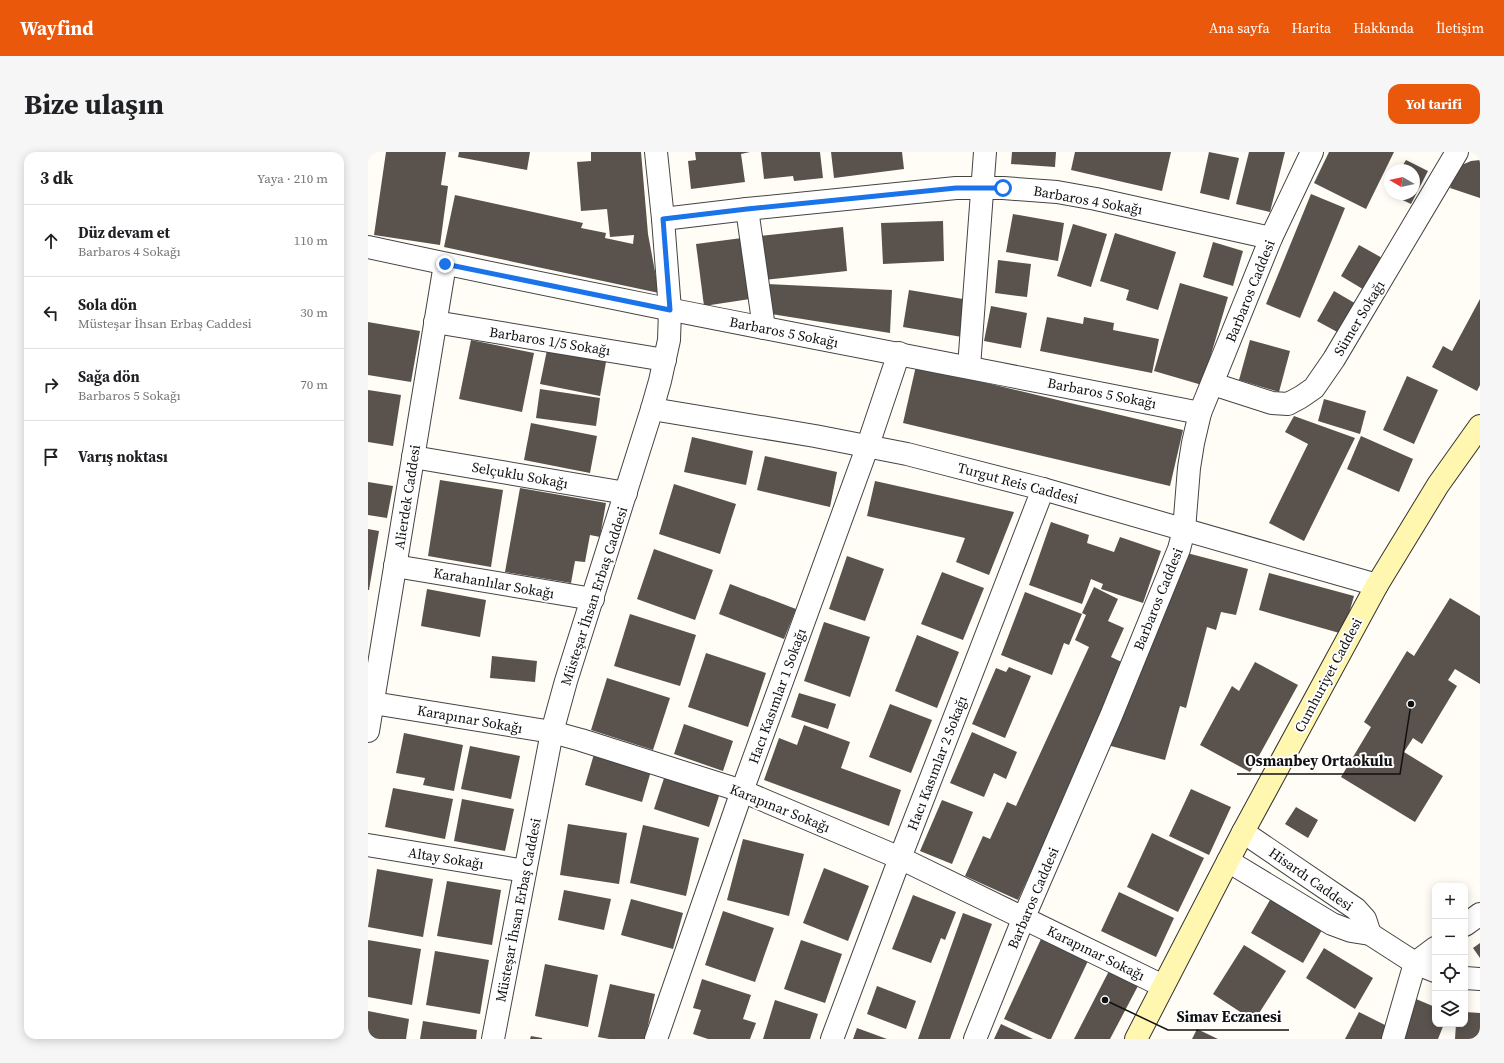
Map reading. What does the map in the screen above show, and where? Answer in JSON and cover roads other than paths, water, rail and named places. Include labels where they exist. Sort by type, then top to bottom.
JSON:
[{"type":"main road","name":"Cumhuriyet Caddesi","points":[[1136,1039],[1243,832],[1377,585],[1438,485],[1477,436]]},
{"type":"street","name":"Müsteşar İhsan Erbaş Caddesi","points":[[493,1039],[552,732],[652,409],[669,340],[670,310],[656,152]]},
{"type":"street","points":[[969,367],[985,152]]},
{"type":"street","name":"Barbaros Caddesi","points":[[975,1039],[1024,917],[1114,709],[1179,549],[1184,530],[1192,443],[1200,413],[1271,238],[1312,152]]},
{"type":"street","name":"Sümer Sokağı","points":[[1212,384],[1272,403],[1288,404],[1302,398],[1314,388],[1334,359],[1457,152]]},
{"type":"street","name":"Barbaros 4 Sokağı","points":[[663,219],[956,188],[983,187],[1057,192],[1096,199],[1271,238]]},
{"type":"street","points":[[747,209],[764,328]]},
{"type":"street","name":"Barbaros 5 Sokağı","points":[[368,247],[670,310],[899,353],[1200,413]]},
{"type":"street","name":"Alierdek Caddesi","points":[[368,731],[445,264]]},
{"type":"street","name":"Barbaros 1/5 Sokağı","points":[[435,322],[665,360]]},
{"type":"street","name":"Hacı Kasımlar 1 Sokağı","points":[[656,1039],[742,790],[868,445],[899,353]]},
{"type":"street","name":"Turgut Reis Caddesi","points":[[652,409],[868,445],[907,454],[1043,489],[1377,585]]},
{"type":"street","name":"Selçuklu Sokağı","points":[[413,457],[626,493]]},
{"type":"street","name":"Hacı Kasımlar 2 Sokağı","points":[[832,1039],[900,858],[1043,489]]},
{"type":"street","name":"Karahanlılar Sokağı","points":[[395,566],[592,599]]},
{"type":"street","name":"Karapınar Sokağı","points":[[373,702],[552,732],[742,790],[900,858],[1024,917],[1163,986]]},
{"type":"street","name":"Hisardı Caddesi","points":[[1243,832],[1356,909],[1365,919],[1370,934]]},
{"type":"street","name":"Altay Sokağı","points":[[368,845],[525,871]]},
{"type":"street","points":[[1228,861],[1332,924],[1351,931],[1370,934],[1415,963],[1432,971]]},
{"type":"street","points":[[1468,923],[1480,914]]},
{"type":"street","points":[[1393,1039],[1415,963],[1432,950]]},
{"type":"street","points":[[1468,978],[1480,979]]},
{"type":"place","name":"Osmanbey Ortaokulu","points":[[1411,704]]},
{"type":"place","name":"Simav Eczanesi","points":[[1105,1000]]}]
